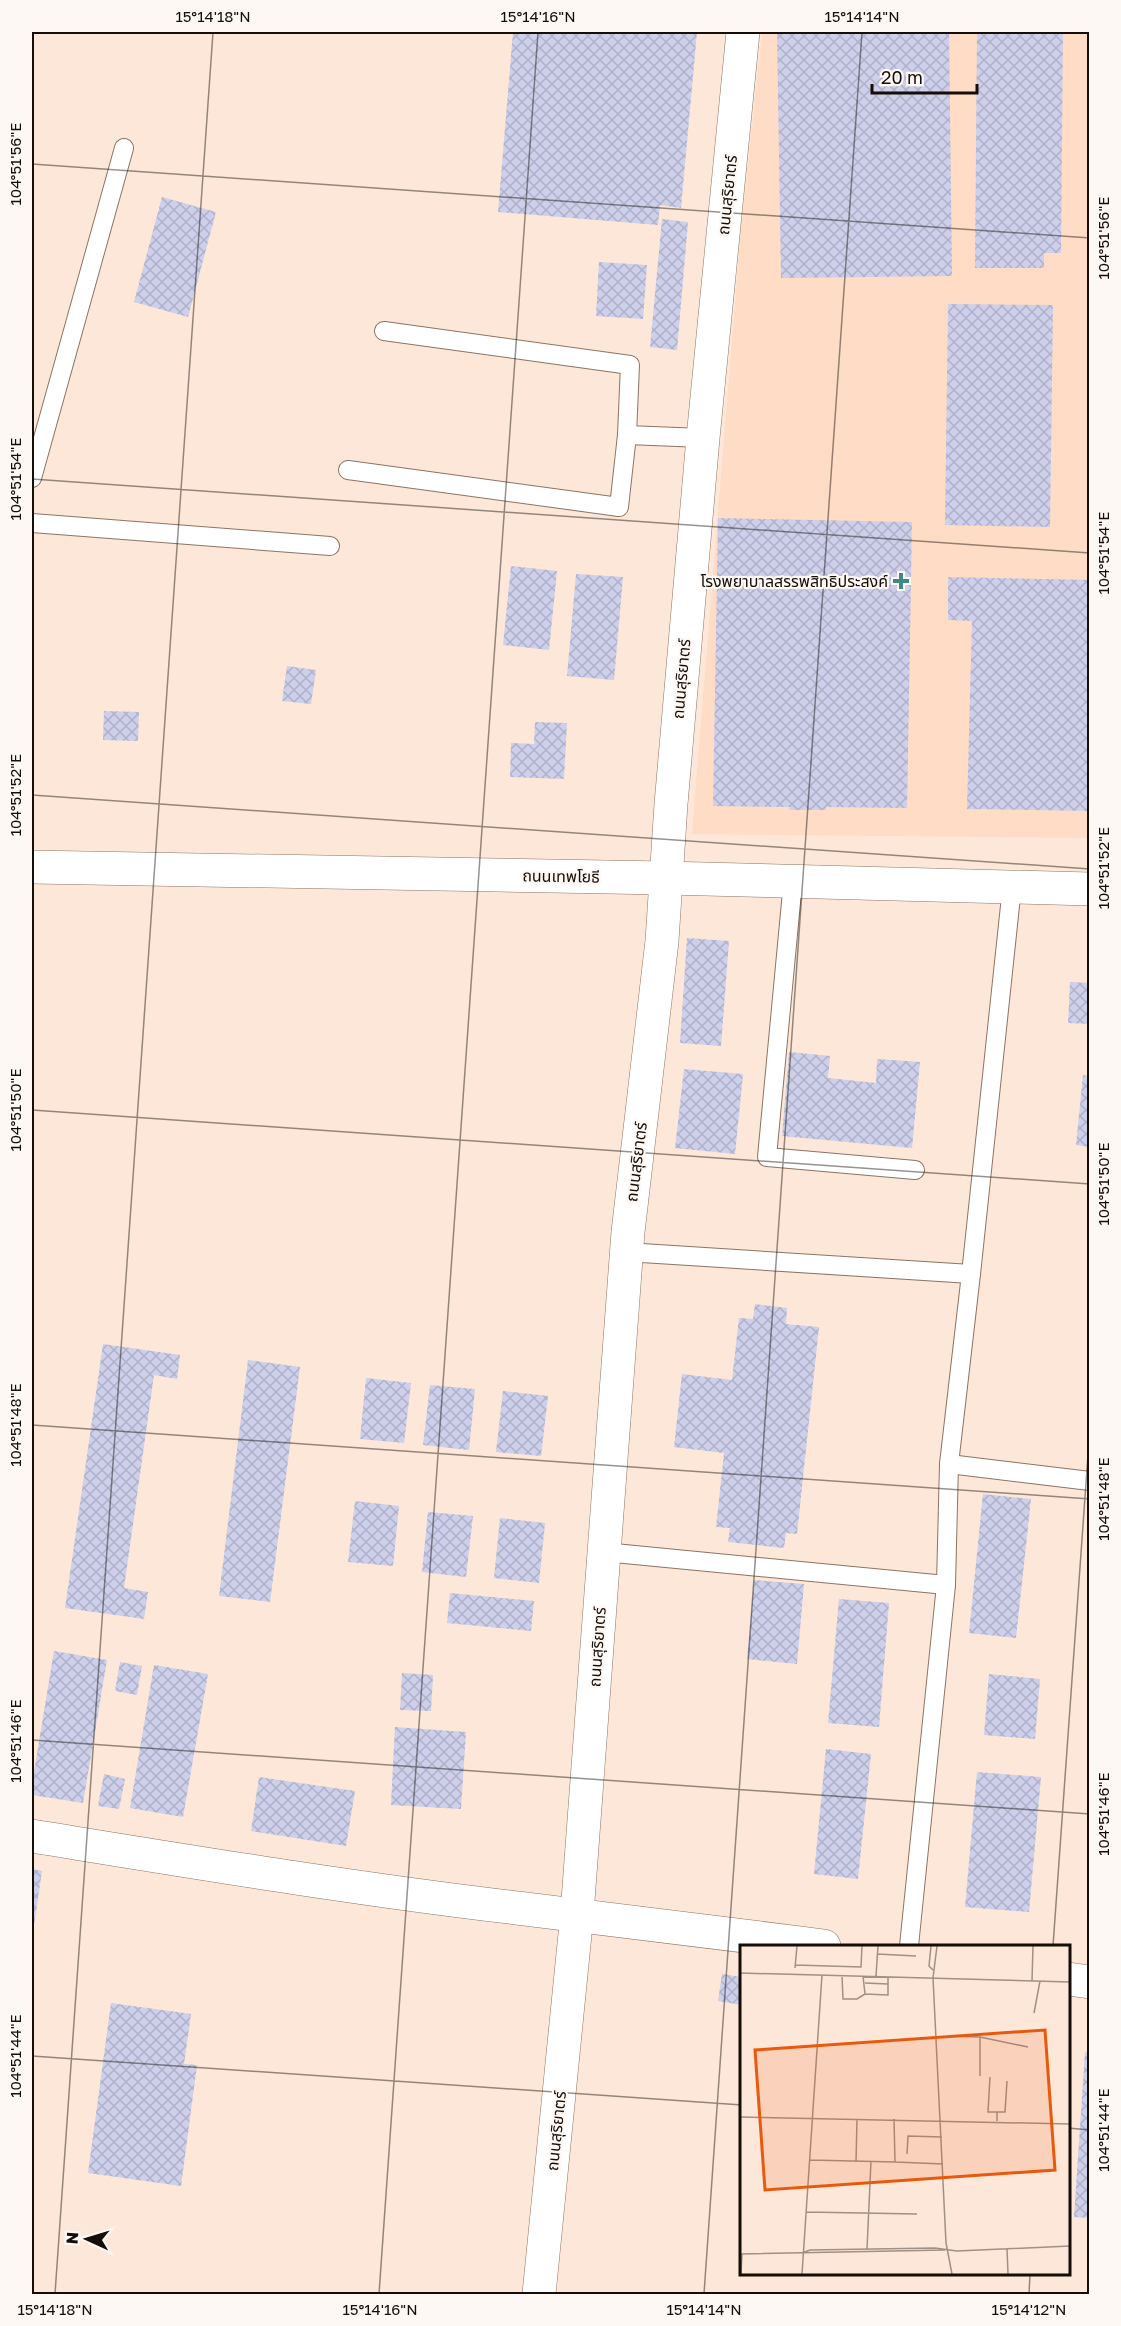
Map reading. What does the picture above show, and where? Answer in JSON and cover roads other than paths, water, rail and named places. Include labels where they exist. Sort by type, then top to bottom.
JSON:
[{"type":"street","name":"ถนนสุริยาตร์","points":[[540,2295],[577,1914],[626,1252],[662,941],[665,878],[703,438],[743,32]]},
{"type":"street","name":"ถนนเทพโยธี","points":[[32,867],[665,878],[1089,889]]},
{"type":"street","points":[[32,1836],[229,1868],[506,1907],[577,1914],[809,1945]]},
{"type":"street","points":[[1070,1979],[1089,1982]]},
{"type":"lane","points":[[32,478],[124,148]]},
{"type":"lane","points":[[348,470],[619,507],[627,435],[630,365],[384,332]]},
{"type":"lane","points":[[627,435],[703,438]]},
{"type":"lane","points":[[32,523],[330,546]]},
{"type":"lane","points":[[793,881],[767,1157],[915,1170]]},
{"type":"lane","points":[[909,1945],[946,1585],[949,1464],[1012,887]]},
{"type":"lane","points":[[626,1252],[971,1274]]},
{"type":"lane","points":[[949,1464],[1089,1481]]},
{"type":"lane","points":[[604,1552],[946,1585]]},
{"type":"place","name":"โรงพยาบาลสรรพสิทธิประสงค์","points":[[901,581]]}]
